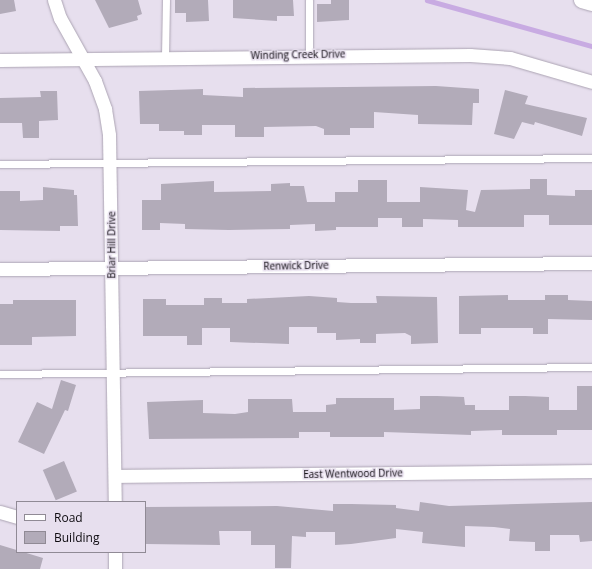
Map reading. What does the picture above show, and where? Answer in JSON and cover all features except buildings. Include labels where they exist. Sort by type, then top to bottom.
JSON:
[{"type":"street","name":"Briar Hill Drive","points":[[54,0],[105,109],[111,164],[115,501]]},
{"type":"street","points":[[582,0],[592,3]]},
{"type":"street","name":"Winding Creek Drive","points":[[0,60],[309,55],[510,58],[592,82]]},
{"type":"street","name":"Renwick Drive","points":[[0,269],[592,263]]},
{"type":"street","name":"East Wentwood Drive","points":[[114,476],[592,471]]},
{"type":"street","points":[[0,512],[16,517]]},
{"type":"street","points":[[115,553],[115,569]]},
{"type":"lane","points":[[165,57],[166,0]]},
{"type":"lane","points":[[309,0],[309,55]]},
{"type":"lane","points":[[0,164],[592,158]]},
{"type":"lane","points":[[0,374],[592,367]]},
{"type":"waterway","points":[[427,0],[592,46]]}]
